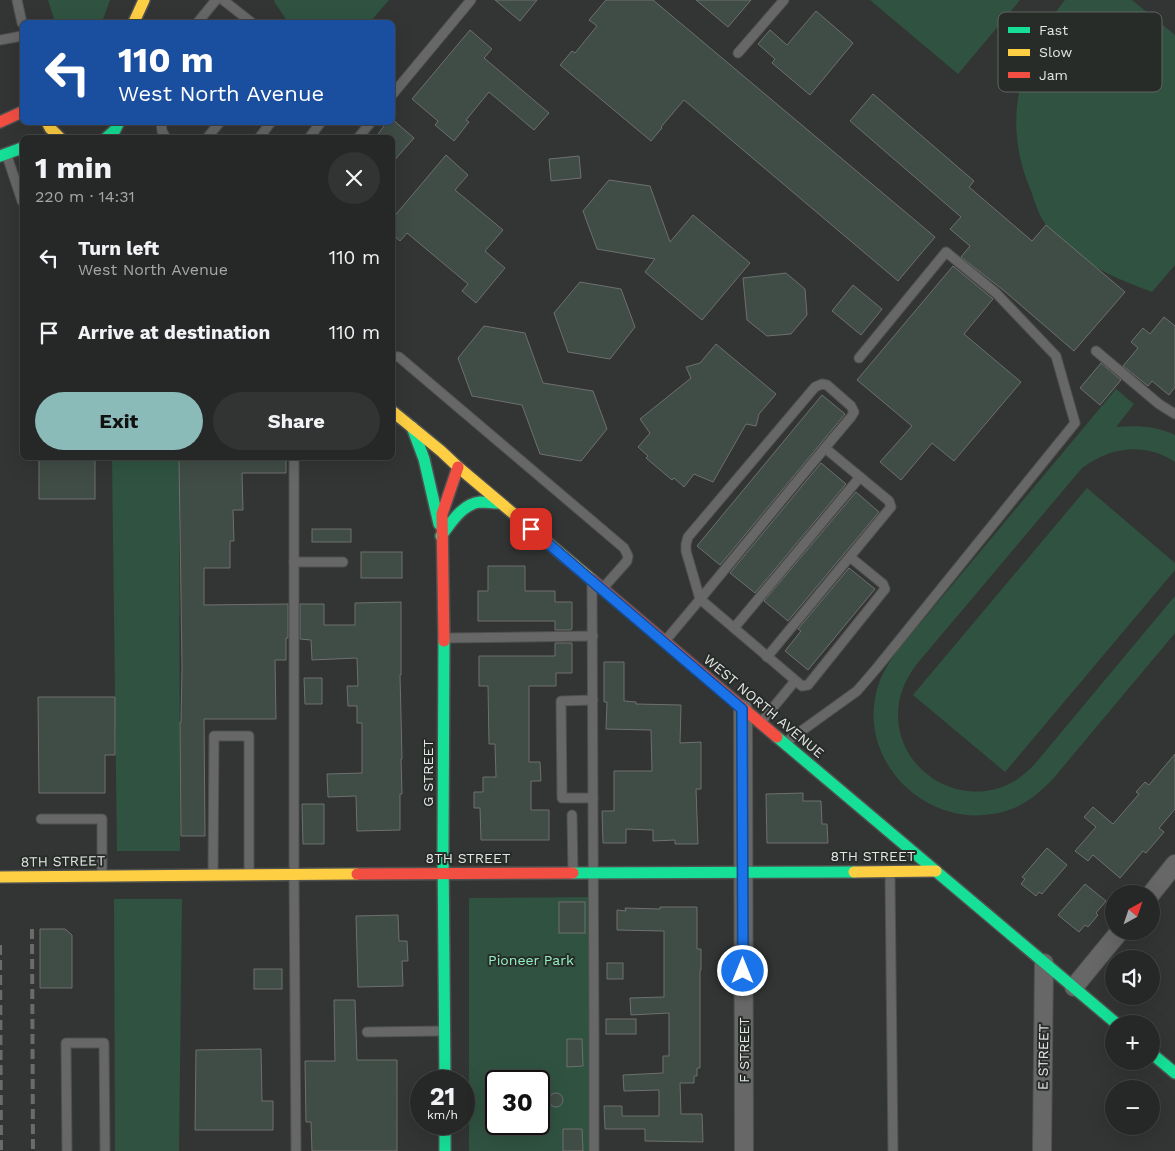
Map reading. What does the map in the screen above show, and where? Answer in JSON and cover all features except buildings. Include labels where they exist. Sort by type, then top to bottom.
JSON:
[{"type":"street","points":[[135,20],[144,0]]},
{"type":"street","points":[[0,122],[20,113]]},
{"type":"street","points":[[48,125],[57,135]]},
{"type":"street","points":[[3,155],[20,149]]},
{"type":"street","name":"WEST NORTH AVENUE","points":[[395,413],[742,709],[1107,1015]]},
{"type":"street","points":[[412,427],[424,459],[441,536]]},
{"type":"street","name":"G STREET","points":[[445,1070],[444,638],[441,536],[442,514],[458,467]]},
{"type":"street","points":[[441,536],[460,514],[471,505],[478,502],[500,503]]},
{"type":"street","name":"F STREET","points":[[742,709],[744,1151]]},
{"type":"street","points":[[1158,885],[1175,864]]},
{"type":"street","name":"8TH STREET","points":[[0,877],[444,872],[936,871]]},
{"type":"street","points":[[1074,987],[1113,940]]},
{"type":"street","name":"E STREET","points":[[1042,1151],[1044,963]]},
{"type":"street","points":[[1160,1058],[1173,1066]]},
{"type":"street","points":[[445,1135],[445,1151]]},
{"type":"lane","points":[[18,0],[21,20]]},
{"type":"lane","points":[[200,20],[216,0]]},
{"type":"lane","points":[[223,0],[248,20]]},
{"type":"lane","points":[[395,91],[472,0]]},
{"type":"lane","points":[[738,53],[784,0]]},
{"type":"lane","points":[[0,40],[20,36]]},
{"type":"lane","points":[[209,135],[218,125]]},
{"type":"lane","points":[[260,135],[269,125]]},
{"type":"lane","points":[[360,135],[369,125]]},
{"type":"lane","points":[[3,155],[20,196]]},
{"type":"lane","points":[[784,743],[857,691],[1075,423],[1056,356],[996,293],[946,252],[859,358]]},
{"type":"lane","points":[[1096,350],[1159,404],[1175,414]]},
{"type":"lane","points":[[395,356],[399,357],[624,548],[628,556],[627,561],[603,590]]},
{"type":"lane","points":[[664,642],[700,599],[851,417],[854,412],[851,406],[827,385],[822,384],[815,386],[688,537],[686,551],[700,599],[802,686],[808,685],[885,589],[883,584],[850,557]]},
{"type":"lane","points":[[767,657],[891,507],[889,501],[825,448]]},
{"type":"lane","points":[[294,460],[296,1151]]},
{"type":"lane","points":[[734,628],[860,477]]},
{"type":"lane","points":[[294,562],[343,562]]},
{"type":"lane","points":[[592,580],[594,1151]]},
{"type":"lane","points":[[444,638],[592,636]]},
{"type":"lane","points":[[760,723],[795,681]]},
{"type":"lane","points":[[593,700],[562,701],[562,798],[593,798]]},
{"type":"lane","points":[[213,874],[214,736],[249,736],[248,874]]},
{"type":"lane","points":[[572,815],[573,873]]},
{"type":"lane","points":[[41,820],[102,819],[102,875]]},
{"type":"lane","points":[[890,872],[893,1151]]},
{"type":"lane","points":[[367,1032],[445,1031]]},
{"type":"lane","points":[[67,1151],[66,1044],[104,1043],[106,1151]]},
{"type":"green space","points":[[48,0],[110,0],[103,20],[54,20]]},
{"type":"green space","points":[[274,0],[389,0],[372,20],[287,20]]},
{"type":"green space","points":[[870,0],[1020,0],[1010,12],[998,12],[998,26],[958,74]]},
{"type":"green space","points":[[1065,0],[1132,0],[1147,12],[1056,12]]},
{"type":"green space","points":[[1162,24],[1175,35],[1175,265],[1152,292],[1099,269],[1047,226],[1038,209],[1022,165],[1017,140],[1016,115],[1020,92],[1162,92]]},
{"type":"green space","points":[[1116,389],[1134,404],[1116,427],[1146,427],[1175,435],[1175,462],[1151,452],[1128,450],[1104,455],[1082,468],[916,665],[905,682],[899,701],[898,715],[901,736],[909,754],[921,769],[937,781],[955,788],[974,792],[994,790],[1013,782],[1034,765],[1175,596],[1175,633],[1052,780],[1027,801],[1009,810],[980,815],[951,812],[926,802],[904,785],[887,763],[876,737],[874,709],[880,680],[898,650]]},
{"type":"green space","points":[[112,460],[179,460],[180,851],[117,851]]},
{"type":"green space","points":[[1087,488],[1175,563],[1175,570],[1005,772],[913,695]]},
{"type":"green space","name":"Pioneer Park","points":[[594,897],[594,1151],[469,1151],[469,1135],[475,1135],[475,1070],[469,1070],[469,898]]},
{"type":"green space","points":[[114,899],[182,899],[179,1151],[115,1151]]},
{"type":"railway","points":[[32,929],[33,1151]]},
{"type":"railway","points":[[0,945],[1,1151]]},
{"type":"traffic: fast","points":[[109,135],[118,125]]},
{"type":"traffic: fast","points":[[0,156],[20,149]]},
{"type":"traffic: fast","points":[[412,427],[424,459],[439,524]]},
{"type":"traffic: fast","points":[[441,536],[462,510],[468,506],[480,502],[500,503]]},
{"type":"traffic: fast","points":[[444,641],[445,1070]]},
{"type":"traffic: fast","points":[[777,737],[1106,1015]]},
{"type":"traffic: fast","points":[[573,873],[854,872]]},
{"type":"traffic: fast","points":[[1160,1060],[1175,1073]]},
{"type":"traffic: fast","points":[[445,1135],[445,1151]]},
{"type":"traffic: slow","points":[[135,20],[144,0]]},
{"type":"traffic: slow","points":[[48,125],[57,135]]},
{"type":"traffic: slow","points":[[395,413],[591,579]]},
{"type":"traffic: slow","points":[[854,872],[936,871]]},
{"type":"traffic: slow","points":[[0,877],[357,874]]},
{"type":"traffic: jam","points":[[0,122],[20,113]]},
{"type":"traffic: jam","points":[[444,641],[442,514],[458,467]]},
{"type":"traffic: jam","points":[[591,579],[777,737]]},
{"type":"traffic: jam","points":[[357,874],[573,873]]},
{"type":"route","points":[[531,529],[742,709],[743,971]]}]
